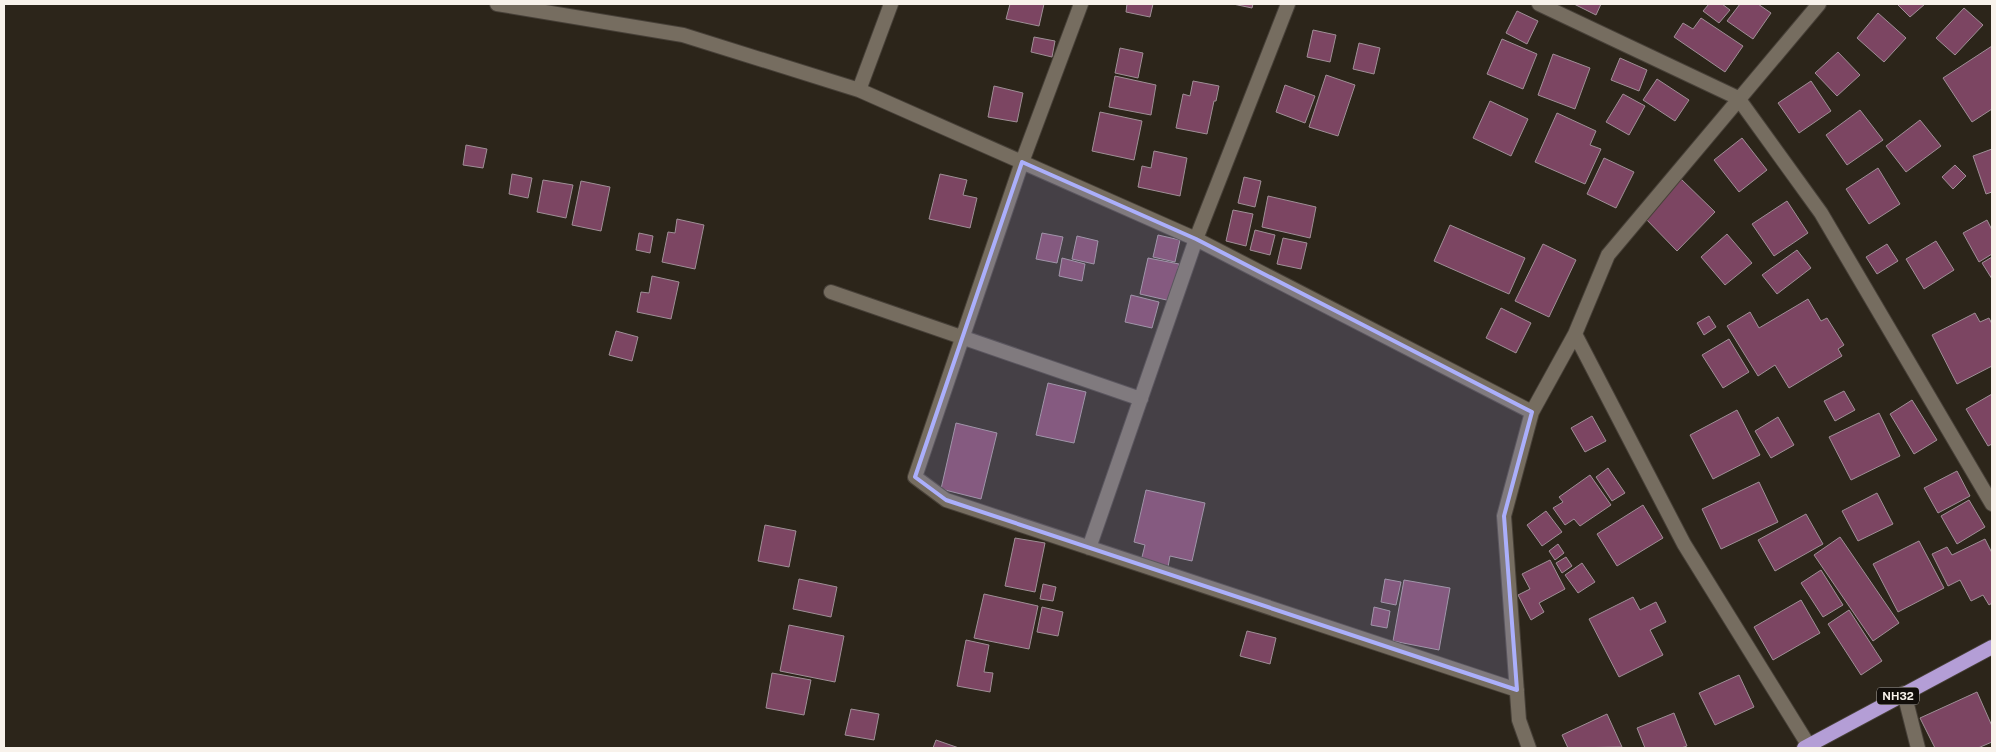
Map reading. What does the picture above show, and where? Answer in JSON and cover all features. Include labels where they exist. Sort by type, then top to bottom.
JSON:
[{"type":"highway","name":"NH32","points":[[1806,747],[1992,647]]},
{"type":"street","points":[[498,4],[683,35],[859,90],[1196,239],[1532,412]]},
{"type":"street","points":[[859,90],[891,4]]},
{"type":"street","points":[[1081,4],[1022,162],[915,478],[946,500],[1517,690]]},
{"type":"street","points":[[1089,548],[1196,239],[1288,4]]},
{"type":"street","points":[[1539,4],[1738,98],[1822,212],[1992,504]]},
{"type":"street","points":[[1529,748],[1519,720],[1504,516],[1532,412],[1574,334],[1608,256],[1738,98],[1819,4]]},
{"type":"street","points":[[831,292],[1141,399]]},
{"type":"street","points":[[1574,334],[1684,544],[1806,747]]},
{"type":"street","points":[[1904,693],[1918,748]]},
{"type":"highlighted area","points":[[1022,162],[1196,239],[1532,412],[1504,516],[1517,690],[1089,548],[946,500],[915,477]]},
{"type":"building","points":[[1010,4],[1044,4],[1039,26],[1006,19]]},
{"type":"building","points":[[1127,4],[1153,4],[1150,17],[1126,12]]},
{"type":"building","points":[[1233,4],[1253,4],[1252,8]]},
{"type":"building","points":[[1574,4],[1601,4],[1596,15]]},
{"type":"building","points":[[1709,4],[1722,4],[1730,10],[1719,23],[1703,11]]},
{"type":"building","points":[[1740,4],[1758,4],[1771,13],[1753,39],[1727,21]]},
{"type":"building","points":[[1897,4],[1925,4],[1910,17]]},
{"type":"building","points":[[1964,8],[1983,25],[1955,55],[1936,38]]},
{"type":"building","points":[[1517,11],[1538,21],[1527,44],[1506,33]]},
{"type":"building","points":[[1878,13],[1906,38],[1884,62],[1857,38]]},
{"type":"building","points":[[1701,18],[1743,46],[1725,72],[1674,37],[1683,23],[1693,29]]},
{"type":"building","points":[[1313,30],[1336,35],[1330,62],[1307,57]]},
{"type":"building","points":[[1034,37],[1055,41],[1052,57],[1031,52]]},
{"type":"building","points":[[1502,39],[1537,54],[1523,89],[1487,74]]},
{"type":"building","points":[[1359,43],[1380,48],[1374,74],[1353,69]]},
{"type":"building","points":[[1992,46],[1992,109],[1972,122],[1943,78]]},
{"type":"building","points":[[1120,48],[1143,53],[1138,78],[1115,73]]},
{"type":"building","points":[[1838,52],[1860,75],[1837,96],[1815,73]]},
{"type":"building","points":[[1553,54],[1590,68],[1575,109],[1538,95]]},
{"type":"building","points":[[1620,58],[1647,70],[1639,91],[1611,80]]},
{"type":"building","points":[[1326,75],[1355,85],[1338,136],[1309,127]]},
{"type":"building","points":[[1115,76],[1156,85],[1151,115],[1109,107]]},
{"type":"building","points":[[1657,79],[1689,100],[1675,121],[1643,100]]},
{"type":"building","points":[[1193,81],[1219,86],[1207,134],[1176,128],[1183,94],[1190,96]]},
{"type":"building","points":[[1811,81],[1831,111],[1799,133],[1778,103]]},
{"type":"building","points":[[1285,85],[1315,96],[1305,123],[1276,112]]},
{"type":"building","points":[[994,86],[1023,93],[1017,122],[988,117]]},
{"type":"building","points":[[1623,94],[1645,106],[1629,135],[1606,122]]},
{"type":"building","points":[[1490,101],[1528,119],[1511,156],[1473,138]]},
{"type":"building","points":[[1860,110],[1883,140],[1847,165],[1826,135]]},
{"type":"building","points":[[1100,112],[1142,121],[1134,160],[1092,151]]},
{"type":"building","points":[[1557,113],[1596,131],[1590,145],[1601,149],[1585,184],[1535,162]]},
{"type":"building","points":[[1920,120],[1941,146],[1906,172],[1886,146]]},
{"type":"building","points":[[1742,138],[1767,170],[1739,192],[1714,160]]},
{"type":"building","points":[[466,145],[487,149],[483,168],[463,165]]},
{"type":"building","points":[[1992,149],[1992,192],[1986,194],[1973,156]]},
{"type":"building","points":[[1154,151],[1187,158],[1180,196],[1138,187],[1142,166],[1151,168]]},
{"type":"building","points":[[1604,158],[1634,172],[1616,208],[1587,194]]},
{"type":"building","points":[[1955,165],[1966,176],[1953,189],[1942,177]]},
{"type":"building","points":[[1878,168],[1900,204],[1869,224],[1846,189]]},
{"type":"building","points":[[512,174],[532,178],[528,198],[509,194]]},
{"type":"building","points":[[940,174],[967,180],[963,195],[977,198],[970,228],[929,219]]},
{"type":"building","points":[[1244,177],[1261,181],[1255,207],[1238,203]]},
{"type":"building","points":[[1680,178],[1715,212],[1677,251],[1643,216]]},
{"type":"building","points":[[543,180],[573,185],[566,218],[537,212]]},
{"type":"building","points":[[581,181],[610,187],[601,231],[572,225]]},
{"type":"building","points":[[1268,196],[1316,207],[1310,238],[1262,227]]},
{"type":"building","points":[[1787,201],[1808,233],[1774,256],[1752,224]]},
{"type":"building","points":[[1233,210],[1253,214],[1246,246],[1226,241]]},
{"type":"building","points":[[677,219],[704,225],[695,269],[662,262],[668,232],[675,233]]},
{"type":"building","points":[[1987,220],[1992,230],[1992,254],[1979,262],[1963,233]]},
{"type":"building","points":[[1450,225],[1525,258],[1509,294],[1434,261]]},
{"type":"building","points":[[1255,230],[1275,235],[1270,255],[1250,250]]},
{"type":"building","points":[[639,233],[653,236],[650,253],[636,250]]},
{"type":"building","points":[[1042,233],[1063,237],[1057,263],[1036,259]]},
{"type":"building","points":[[1727,234],[1752,263],[1725,285],[1701,257]]},
{"type":"building","points":[[1158,235],[1180,240],[1175,262],[1153,257]]},
{"type":"building","points":[[1077,236],[1098,241],[1094,264],[1072,259]]},
{"type":"building","points":[[1283,238],[1307,243],[1301,269],[1277,264]]},
{"type":"building","points":[[1936,241],[1954,270],[1924,289],[1906,259]]},
{"type":"building","points":[[1543,244],[1576,260],[1549,317],[1515,301]]},
{"type":"building","points":[[1887,244],[1898,261],[1877,274],[1866,257]]},
{"type":"building","points":[[1797,250],[1811,268],[1777,294],[1762,275]]},
{"type":"building","points":[[1992,257],[1992,279],[1982,263]]},
{"type":"building","points":[[1062,258],[1085,264],[1082,281],[1059,276]]},
{"type":"building","points":[[1148,258],[1179,264],[1171,301],[1140,294]]},
{"type":"building","points":[[652,276],[679,282],[671,319],[637,312],[641,292],[649,293]]},
{"type":"building","points":[[1131,295],[1159,302],[1152,328],[1125,322]]},
{"type":"building","points":[[1808,299],[1821,321],[1827,318],[1844,345],[1838,349],[1842,356],[1789,388],[1775,365],[1758,376],[1727,326],[1750,312],[1759,328]]},
{"type":"building","points":[[1501,308],[1531,323],[1516,353],[1486,338]]},
{"type":"building","points":[[1975,313],[1980,322],[1989,318],[1992,324],[1992,366],[1957,384],[1932,335]]},
{"type":"building","points":[[1709,316],[1716,327],[1704,335],[1697,323]]},
{"type":"building","points":[[616,331],[638,337],[632,361],[609,355]]},
{"type":"building","points":[[1729,339],[1749,372],[1723,388],[1702,355]]},
{"type":"building","points":[[1048,383],[1086,392],[1074,443],[1036,435]]},
{"type":"building","points":[[1844,391],[1855,410],[1835,421],[1824,401]]},
{"type":"building","points":[[1992,394],[1992,444],[1988,446],[1966,409]]},
{"type":"building","points":[[1912,400],[1937,440],[1914,454],[1890,414]]},
{"type":"building","points":[[1737,410],[1760,455],[1713,479],[1690,435]]},
{"type":"building","points":[[1879,413],[1900,456],[1851,480],[1829,437]]},
{"type":"building","points":[[1592,416],[1606,441],[1585,452],[1571,428]]},
{"type":"building","points":[[1778,417],[1794,445],[1771,458],[1755,431]]},
{"type":"building","points":[[956,423],[997,433],[981,499],[941,489]]},
{"type":"building","points":[[1608,468],[1625,493],[1612,501],[1596,477]]},
{"type":"building","points":[[1957,471],[1970,496],[1938,513],[1924,488]]},
{"type":"building","points":[[1590,475],[1611,505],[1580,526],[1574,519],[1565,525],[1553,508],[1563,502],[1559,497]]},
{"type":"building","points":[[1759,482],[1778,522],[1721,549],[1702,509]]},
{"type":"building","points":[[1146,490],[1205,503],[1192,561],[1170,556],[1168,567],[1141,561],[1145,545],[1134,542]]},
{"type":"building","points":[[1877,493],[1893,524],[1858,541],[1842,511]]},
{"type":"building","points":[[1969,500],[1985,527],[1957,544],[1941,516]]},
{"type":"building","points":[[1643,505],[1663,538],[1617,566],[1597,534]]},
{"type":"building","points":[[1546,511],[1562,532],[1542,546],[1527,525]]},
{"type":"building","points":[[1806,514],[1823,544],[1775,571],[1758,540]]},
{"type":"building","points":[[765,525],[796,531],[789,567],[758,561]]},
{"type":"building","points":[[1840,537],[1899,623],[1873,641],[1814,555]]},
{"type":"building","points":[[1015,538],[1045,543],[1035,592],[1005,586]]},
{"type":"building","points":[[1985,539],[1992,553],[1992,603],[1989,605],[1983,595],[1971,601],[1960,580],[1948,586],[1932,554],[1947,547],[1952,555]]},
{"type":"building","points":[[1919,541],[1944,588],[1898,612],[1873,564]]},
{"type":"building","points":[[1558,544],[1564,553],[1555,560],[1549,551]]},
{"type":"building","points":[[1566,557],[1572,566],[1562,573],[1556,563]]},
{"type":"building","points":[[1550,560],[1565,589],[1539,603],[1544,612],[1531,620],[1518,595],[1530,589],[1522,574]]},
{"type":"building","points":[[1582,563],[1595,582],[1578,593],[1565,575]]},
{"type":"building","points":[[1821,570],[1843,605],[1823,617],[1801,583]]},
{"type":"building","points":[[799,579],[837,587],[831,617],[793,609]]},
{"type":"building","points":[[1385,579],[1401,582],[1396,605],[1381,602]]},
{"type":"building","points":[[1404,580],[1450,588],[1439,650],[1393,641]]},
{"type":"building","points":[[1043,584],[1056,587],[1053,601],[1040,599]]},
{"type":"building","points":[[984,594],[1038,606],[1029,649],[974,638]]},
{"type":"building","points":[[1633,597],[1640,610],[1656,602],[1666,622],[1650,630],[1663,655],[1619,677],[1589,619]]},
{"type":"building","points":[[1801,600],[1820,633],[1773,660],[1754,627]]},
{"type":"building","points":[[1042,607],[1063,612],[1058,636],[1037,632]]},
{"type":"building","points":[[1374,607],[1390,611],[1387,628],[1371,625]]},
{"type":"building","points":[[1849,610],[1882,661],[1861,675],[1828,624]]},
{"type":"building","points":[[789,625],[844,636],[835,682],[780,671]]},
{"type":"building","points":[[1247,631],[1276,638],[1270,664],[1240,656]]},
{"type":"building","points":[[966,640],[989,645],[984,672],[993,673],[990,692],[957,686]]},
{"type":"building","points":[[772,673],[811,680],[804,715],[766,708]]},
{"type":"building","points":[[1739,675],[1754,707],[1715,725],[1699,693]]},
{"type":"building","points":[[1977,692],[1992,726],[1992,742],[1978,748],[1935,748],[1920,718]]},
{"type":"building","points":[[851,709],[879,714],[874,740],[845,735]]},
{"type":"building","points":[[1674,713],[1687,746],[1681,748],[1645,748],[1637,728]]},
{"type":"building","points":[[1607,714],[1622,747],[1568,748],[1562,735]]},
{"type":"building","points":[[936,740],[959,748],[933,748]]}]
